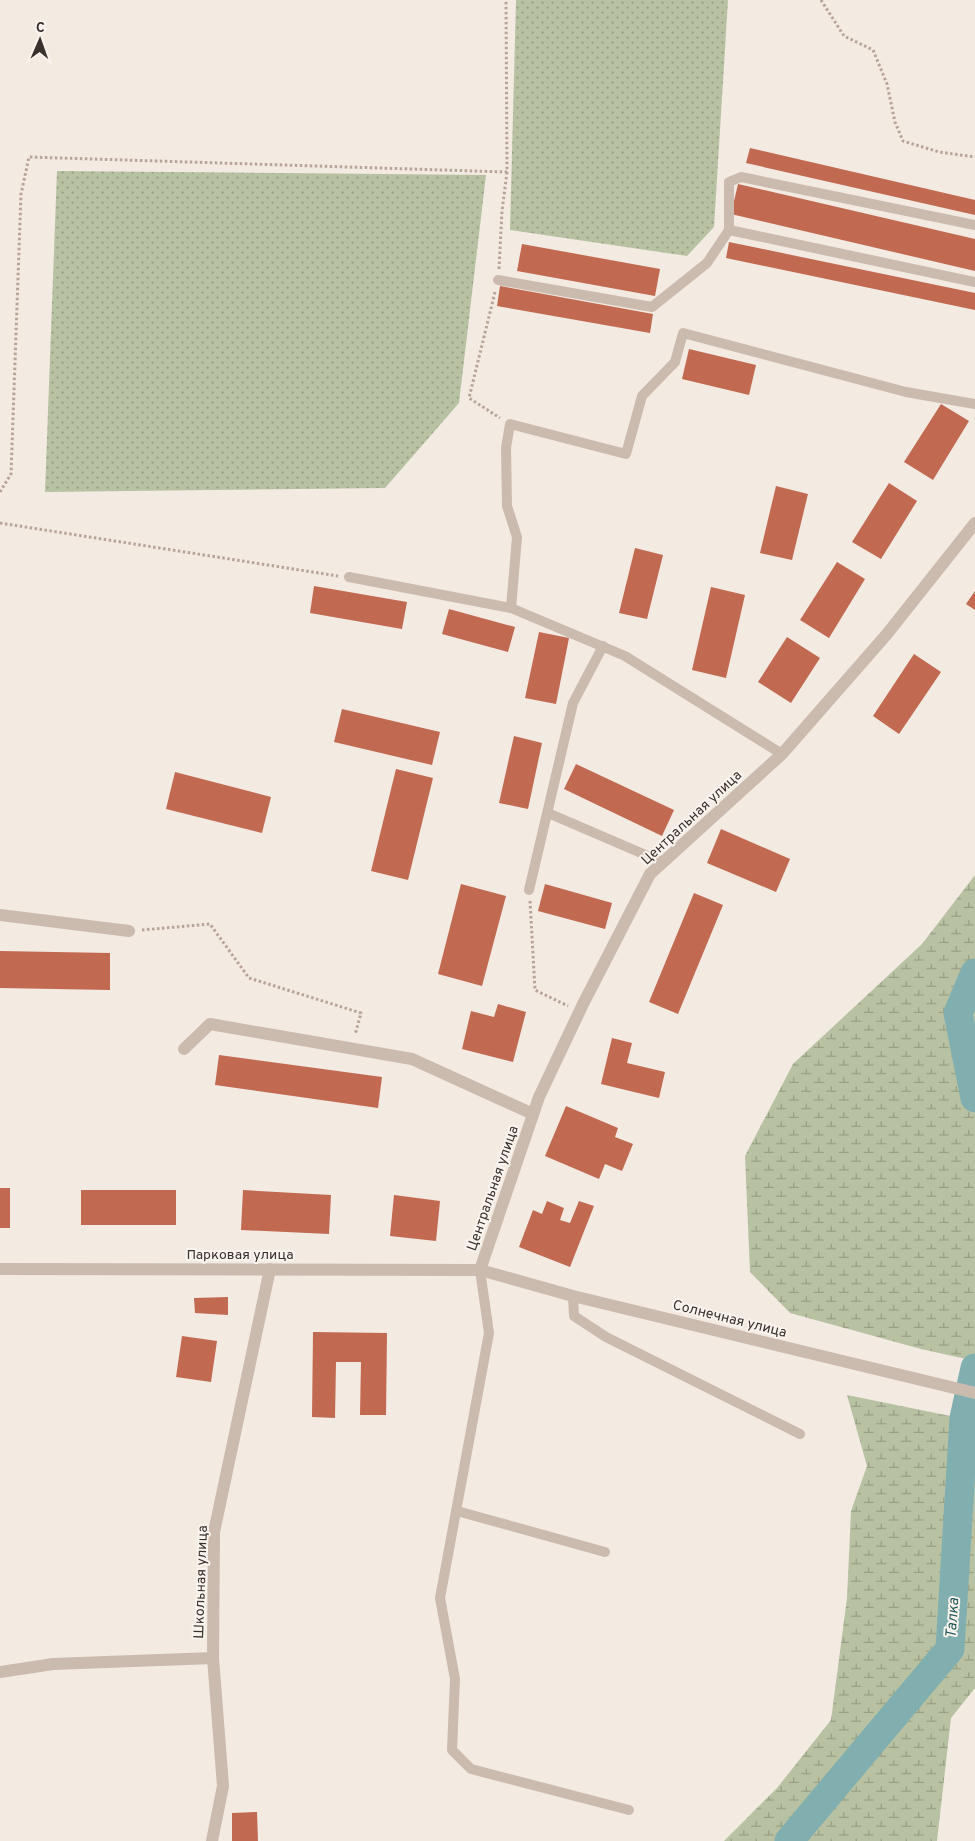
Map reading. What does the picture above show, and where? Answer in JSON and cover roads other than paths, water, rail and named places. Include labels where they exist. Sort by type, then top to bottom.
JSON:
[{"type":"street","name":"Центральная улица","points":[[480,1270],[533,1114],[550,1072],[579,1011],[650,874],[782,754],[887,634],[975,523]]},
{"type":"street","points":[[0,915],[129,931]]},
{"type":"street","points":[[184,1049],[210,1024],[412,1059],[533,1114]]},
{"type":"street","name":"Парковая улица","points":[[0,1269],[480,1270]]},
{"type":"street","name":"Школьная улица","points":[[212,1841],[223,1786],[213,1658],[214,1532],[270,1269]]},
{"type":"street","name":"Солнечная улица","points":[[480,1270],[573,1296],[975,1393]]},
{"type":"street","points":[[0,1672],[53,1664],[213,1658]]},
{"type":"lane","points":[[498,280],[652,307],[707,263],[729,230],[729,182],[741,177],[975,225]]},
{"type":"lane","points":[[729,230],[975,282]]},
{"type":"lane","points":[[511,608],[517,537],[507,506],[506,448],[510,424],[626,454],[642,396],[675,362],[683,333],[906,392],[975,404]]},
{"type":"lane","points":[[348,577],[511,608],[625,656],[782,754]]},
{"type":"lane","points":[[530,890],[573,703],[603,646]]},
{"type":"lane","points":[[548,813],[662,862]]},
{"type":"lane","points":[[480,1270],[489,1333],[440,1598],[455,1679],[452,1750],[471,1769],[629,1810]]},
{"type":"lane","points":[[573,1296],[574,1316],[606,1337],[800,1434]]},
{"type":"lane","points":[[457,1511],[605,1552]]},
{"type":"waterway","name":"Талка","points":[[975,973],[958,1013],[975,1098]]},
{"type":"waterway","name":"Талка","points":[[789,1841],[950,1649],[964,1418],[975,1368]]}]
